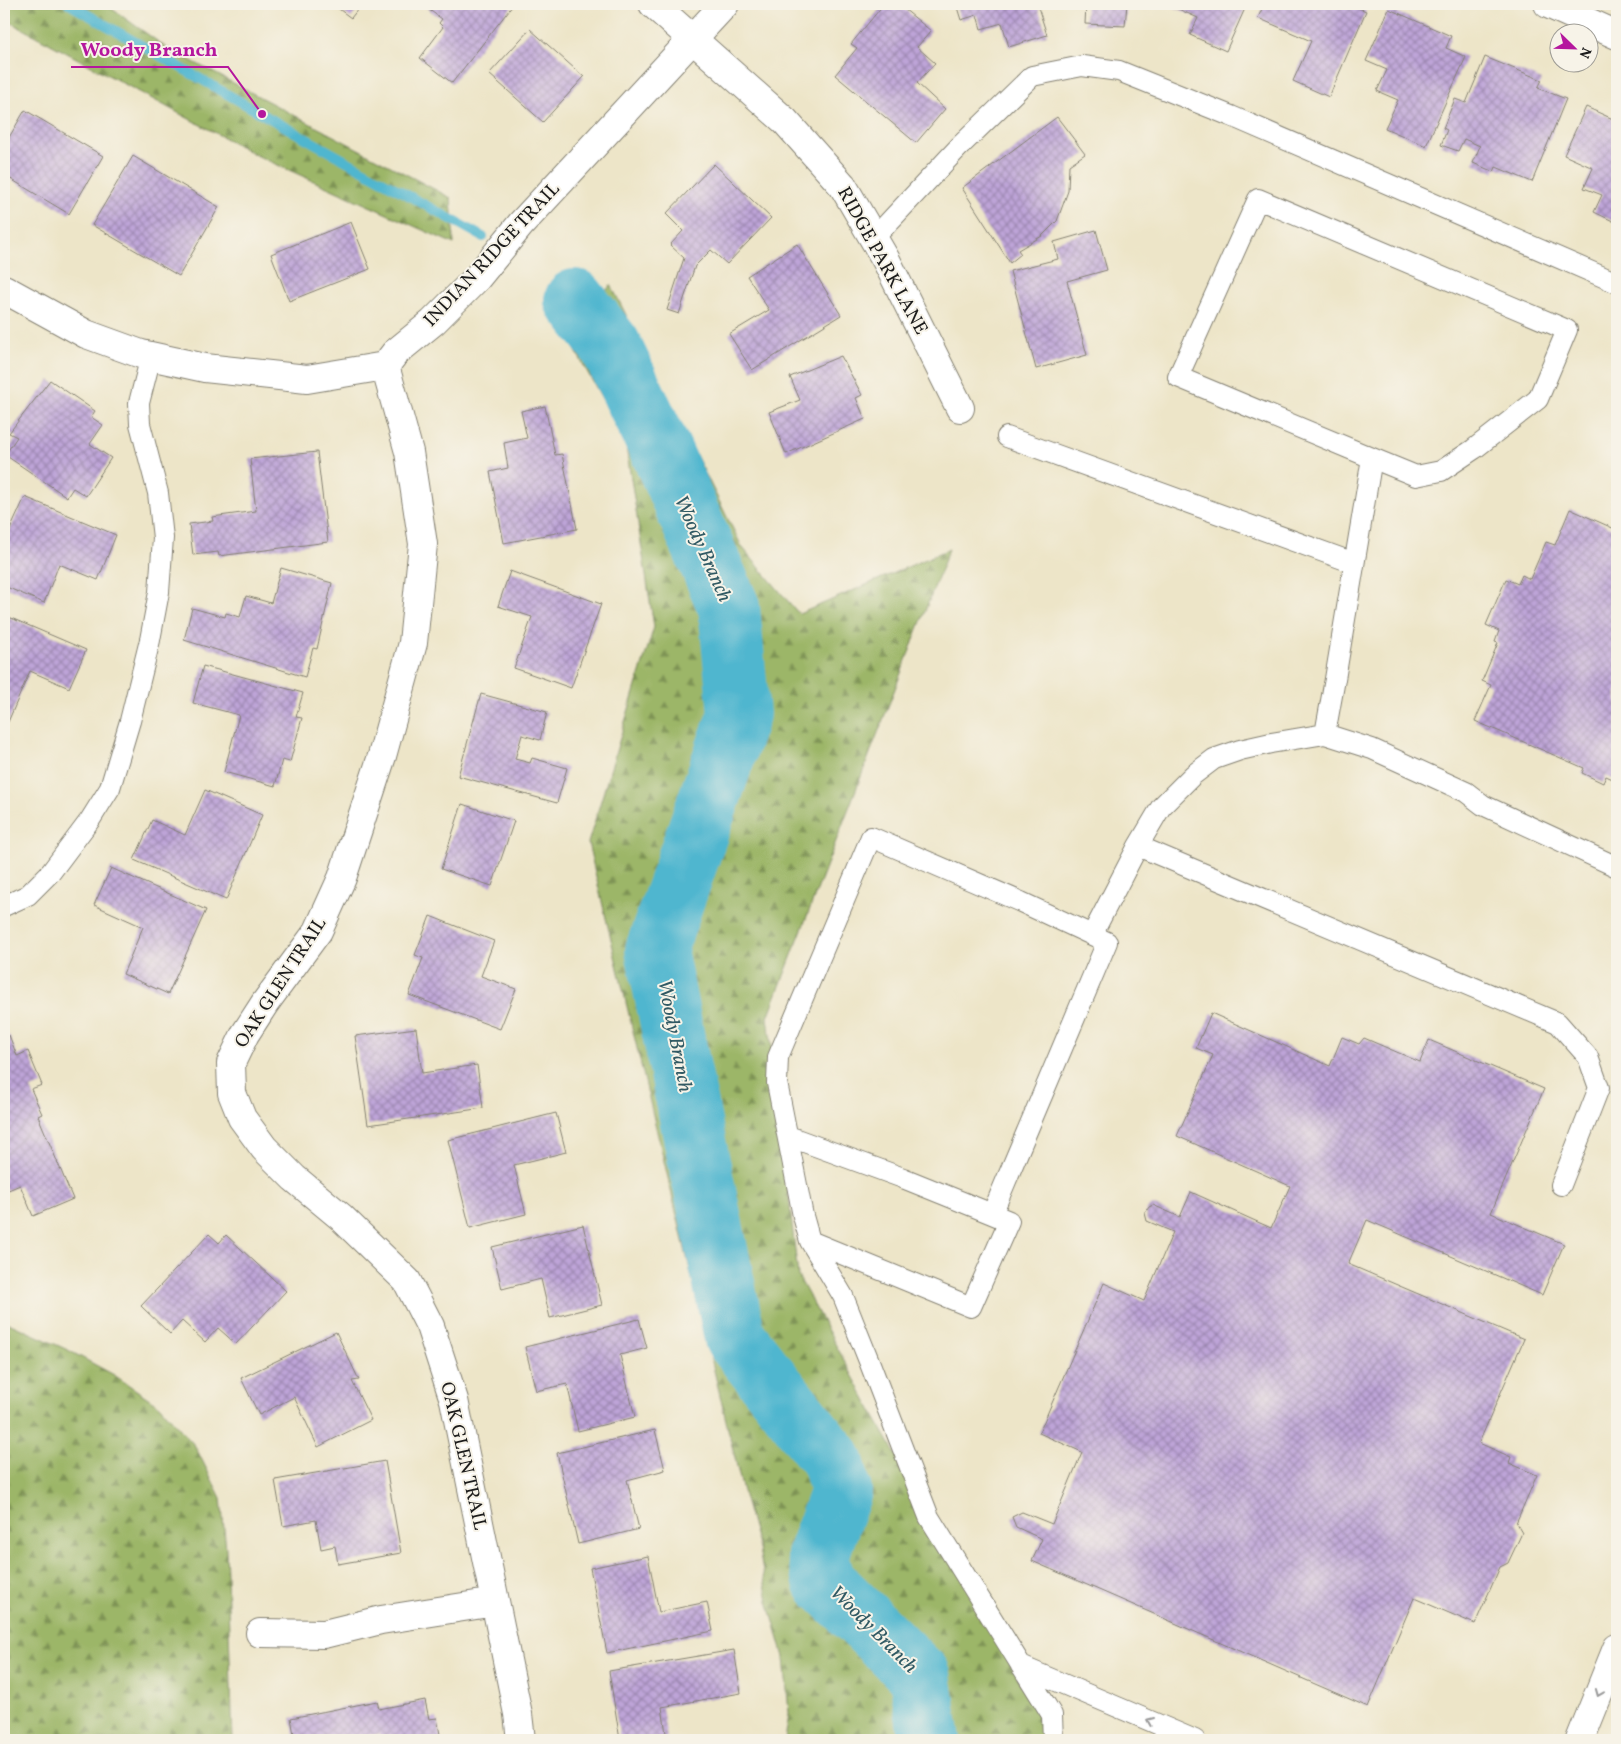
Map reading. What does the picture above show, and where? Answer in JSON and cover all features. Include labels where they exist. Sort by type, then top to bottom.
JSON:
[{"type":"street","name":"RIDGE PARK LANE","points":[[653,4],[784,121],[843,186],[873,239],[960,408]]},
{"type":"street","name":"INDIAN RIDGE TRAIL","points":[[385,366],[395,353],[433,322],[477,278],[521,224],[725,4]]},
{"type":"street","points":[[1548,4],[1617,35]]},
{"type":"street","points":[[4,289],[86,334],[150,356],[205,368],[307,380],[385,366]]},
{"type":"street","name":"OAK GLEN TRAIL","points":[[385,366],[409,452],[423,544],[413,643],[382,756],[342,878],[318,930],[265,1003],[242,1041],[231,1063],[232,1093],[242,1118],[264,1148],[294,1178],[341,1217],[407,1281],[430,1326],[454,1400],[518,1714],[521,1740]]},
{"type":"street","points":[[260,1634],[324,1634],[381,1620],[495,1602]]},
{"type":"street","points":[[1580,1740],[1617,1648]]},
{"type":"lane","points":[[873,239],[959,147],[1032,76],[1082,66],[1119,72],[1230,116],[1617,283]]},
{"type":"lane","points":[[1258,199],[1567,330],[1538,399],[1474,449],[1441,471],[1416,476],[1372,458],[1178,377],[1258,199]]},
{"type":"lane","points":[[4,906],[28,895],[51,872],[90,820],[110,788],[130,721],[150,640],[159,592],[163,538],[158,493],[140,424],[139,403],[150,356]]},
{"type":"lane","points":[[1006,436],[1354,563]]},
{"type":"lane","points":[[1325,734],[1372,458]]},
{"type":"lane","points":[[1092,935],[1138,846],[1161,807],[1193,774],[1214,759],[1240,750],[1325,734],[1372,749],[1466,792],[1483,805],[1617,866]]},
{"type":"lane","points":[[992,1214],[1108,942],[871,837],[778,1057],[777,1083],[803,1216],[810,1241],[843,1296],[880,1386],[929,1517],[1052,1715],[1053,1740]]},
{"type":"lane","points":[[1138,846],[1558,1023],[1588,1057],[1599,1088],[1561,1185]]},
{"type":"lane","points":[[788,1136],[903,1178],[1009,1221],[971,1308],[810,1241]]},
{"type":"lane","points":[[1021,1666],[1195,1740]]},
{"type":"green space","points":[[4,4],[105,4],[167,48],[451,198],[454,244],[260,157],[4,19]]},
{"type":"green space","points":[[611,285],[742,547],[799,614],[949,549],[768,1017],[798,1276],[1052,1740],[785,1740],[789,1713],[784,1657],[768,1601],[759,1549],[744,1496],[588,843],[654,627],[625,440],[567,335]]},
{"type":"green space","points":[[4,1321],[68,1350],[114,1375],[160,1406],[195,1446],[221,1498],[226,1549],[233,1740],[4,1740]]},
{"type":"building","points":[[332,4],[362,4],[351,18]]},
{"type":"building","points":[[421,4],[513,5],[452,83],[420,58],[443,27],[439,23],[442,19]]},
{"type":"building","points":[[884,4],[898,4],[931,31],[917,47],[935,63],[917,83],[945,109],[916,143],[835,75],[857,48],[851,44]]},
{"type":"building","points":[[956,4],[1037,4],[1047,35],[1009,47],[1002,23],[981,29],[977,15],[961,20]]},
{"type":"building","points":[[1086,4],[1127,4],[1125,26],[1085,24]]},
{"type":"building","points":[[1167,4],[1247,4],[1226,51],[1190,35],[1198,18]]},
{"type":"building","points":[[1264,4],[1350,4],[1366,11],[1329,97],[1293,81],[1311,41],[1258,18]]},
{"type":"building","points":[[1389,9],[1451,36],[1446,48],[1466,57],[1426,146],[1385,128],[1398,100],[1377,91],[1387,70],[1366,61]]},
{"type":"building","points":[[530,29],[584,77],[543,122],[489,74]]},
{"type":"building","points":[[1485,57],[1542,80],[1538,88],[1566,99],[1532,182],[1496,167],[1494,172],[1473,163],[1480,146],[1464,139],[1458,151],[1441,145],[1447,130],[1443,128],[1455,99],[1466,103]]},
{"type":"building","points":[[1586,107],[1613,119],[1614,114],[1617,116],[1617,223],[1594,212],[1602,195],[1584,188],[1593,168],[1564,155]]},
{"type":"building","points":[[25,110],[103,156],[69,214],[4,175],[4,146]]},
{"type":"building","points":[[1057,117],[1085,154],[1069,165],[1068,191],[1057,221],[1042,236],[1018,250],[1021,254],[1010,263],[962,188]]},
{"type":"building","points":[[133,156],[219,207],[179,276],[92,225]]},
{"type":"building","points":[[714,164],[771,218],[727,264],[711,250],[695,266],[679,314],[667,310],[684,258],[670,245],[683,231],[666,214]]},
{"type":"building","points":[[351,222],[370,269],[289,301],[271,254]]},
{"type":"building","points":[[1096,230],[1107,270],[1067,281],[1087,355],[1036,369],[1010,271],[1058,259],[1054,242]]},
{"type":"building","points":[[797,244],[841,315],[752,370],[729,334],[769,310],[747,276]]},
{"type":"building","points":[[841,356],[862,395],[856,398],[865,419],[786,454],[769,412],[800,400],[790,377]]},
{"type":"building","points":[[50,380],[95,411],[91,417],[103,425],[90,444],[111,458],[86,496],[73,488],[67,497],[5,455],[17,437],[9,433]]},
{"type":"building","points":[[545,406],[555,455],[562,454],[577,529],[504,543],[490,472],[508,468],[504,443],[527,438],[521,411]]},
{"type":"building","points":[[317,452],[328,542],[219,556],[218,552],[193,555],[189,524],[213,521],[212,517],[256,511],[250,459]]},
{"type":"building","points":[[25,497],[116,535],[98,580],[59,564],[44,603],[4,586],[4,543]]},
{"type":"building","points":[[1570,509],[1617,530],[1617,781],[1606,776],[1603,783],[1582,773],[1584,768],[1475,721],[1491,685],[1482,681],[1498,643],[1495,642],[1499,631],[1486,625],[1506,579],[1518,584],[1522,575],[1530,579],[1546,542],[1555,545]]},
{"type":"building","points":[[281,568],[332,583],[317,649],[313,648],[305,677],[184,640],[192,608],[225,617],[226,613],[240,617],[246,596],[271,603]]},
{"type":"building","points":[[510,571],[601,604],[571,688],[514,668],[532,617],[498,606]]},
{"type":"building","points":[[4,615],[86,650],[69,688],[30,671],[8,722],[4,720]]},
{"type":"building","points":[[203,666],[303,693],[296,717],[302,718],[290,762],[282,760],[275,786],[224,772],[239,715],[193,703]]},
{"type":"building","points":[[481,694],[547,712],[540,740],[522,735],[515,759],[530,763],[532,758],[567,768],[557,803],[458,776]]},
{"type":"building","points":[[205,790],[262,815],[226,900],[134,860],[152,820],[185,835]]},
{"type":"building","points":[[462,804],[514,821],[492,886],[441,869]]},
{"type":"building","points":[[111,868],[206,910],[168,994],[123,974],[143,927],[94,905]]},
{"type":"building","points":[[430,916],[494,941],[481,976],[516,989],[500,1029],[409,995],[423,958],[415,955]]},
{"type":"building","points":[[1211,1013],[1330,1066],[1342,1037],[1359,1044],[1364,1038],[1420,1062],[1429,1040],[1544,1089],[1491,1213],[1564,1244],[1542,1295],[1367,1220],[1348,1264],[1524,1339],[1479,1443],[1511,1457],[1509,1463],[1537,1475],[1516,1523],[1522,1533],[1508,1563],[1500,1567],[1475,1624],[1414,1598],[1368,1707],[1032,1561],[1042,1539],[1016,1527],[1012,1517],[1022,1512],[1052,1524],[1082,1452],[1039,1433],[1104,1283],[1144,1301],[1173,1232],[1147,1221],[1145,1213],[1149,1207],[1153,1205],[1180,1217],[1191,1192],[1271,1228],[1290,1186],[1177,1136],[1213,1055],[1196,1048]]},
{"type":"building","points":[[416,1028],[422,1073],[477,1065],[483,1108],[368,1125],[355,1036]]},
{"type":"building","points":[[9,1035],[17,1056],[28,1051],[42,1085],[31,1089],[42,1114],[38,1116],[73,1199],[33,1216],[20,1185],[6,1191],[4,1186],[4,1037]]},
{"type":"building","points":[[556,1113],[566,1152],[514,1165],[526,1214],[470,1228],[448,1140]]},
{"type":"building","points":[[583,1225],[602,1305],[550,1318],[541,1279],[502,1289],[492,1247]]},
{"type":"building","points":[[209,1234],[219,1243],[226,1235],[286,1291],[236,1344],[218,1328],[205,1342],[182,1321],[170,1334],[141,1306]]},
{"type":"building","points":[[639,1319],[647,1348],[620,1355],[635,1417],[578,1431],[567,1384],[536,1391],[525,1347]]},
{"type":"building","points":[[336,1332],[359,1380],[352,1381],[371,1420],[318,1447],[294,1397],[259,1415],[241,1378]]},
{"type":"building","points":[[655,1430],[665,1470],[627,1480],[639,1529],[578,1544],[557,1453]]},
{"type":"building","points":[[385,1461],[401,1553],[338,1564],[335,1546],[321,1549],[316,1520],[283,1526],[275,1480]]},
{"type":"building","points":[[648,1556],[659,1612],[707,1602],[713,1631],[607,1653],[590,1568]]},
{"type":"building","points":[[734,1650],[741,1693],[662,1707],[667,1740],[620,1740],[609,1671]]},
{"type":"building","points":[[425,1700],[429,1719],[437,1718],[441,1740],[380,1740],[379,1734],[346,1740],[295,1740],[291,1718],[377,1701],[379,1709]]},
{"type":"waterway","name":"Woody Branch","points":[[69,4],[483,237]]},
{"type":"waterway","name":"Woody Branch","points":[[575,300],[610,345],[663,455],[729,607],[739,714],[656,950],[735,1338],[833,1461],[841,1491],[818,1555],[824,1581],[920,1676],[930,1740]]},
{"type":"place","name":"Woody Branch","points":[[262,114]]}]
